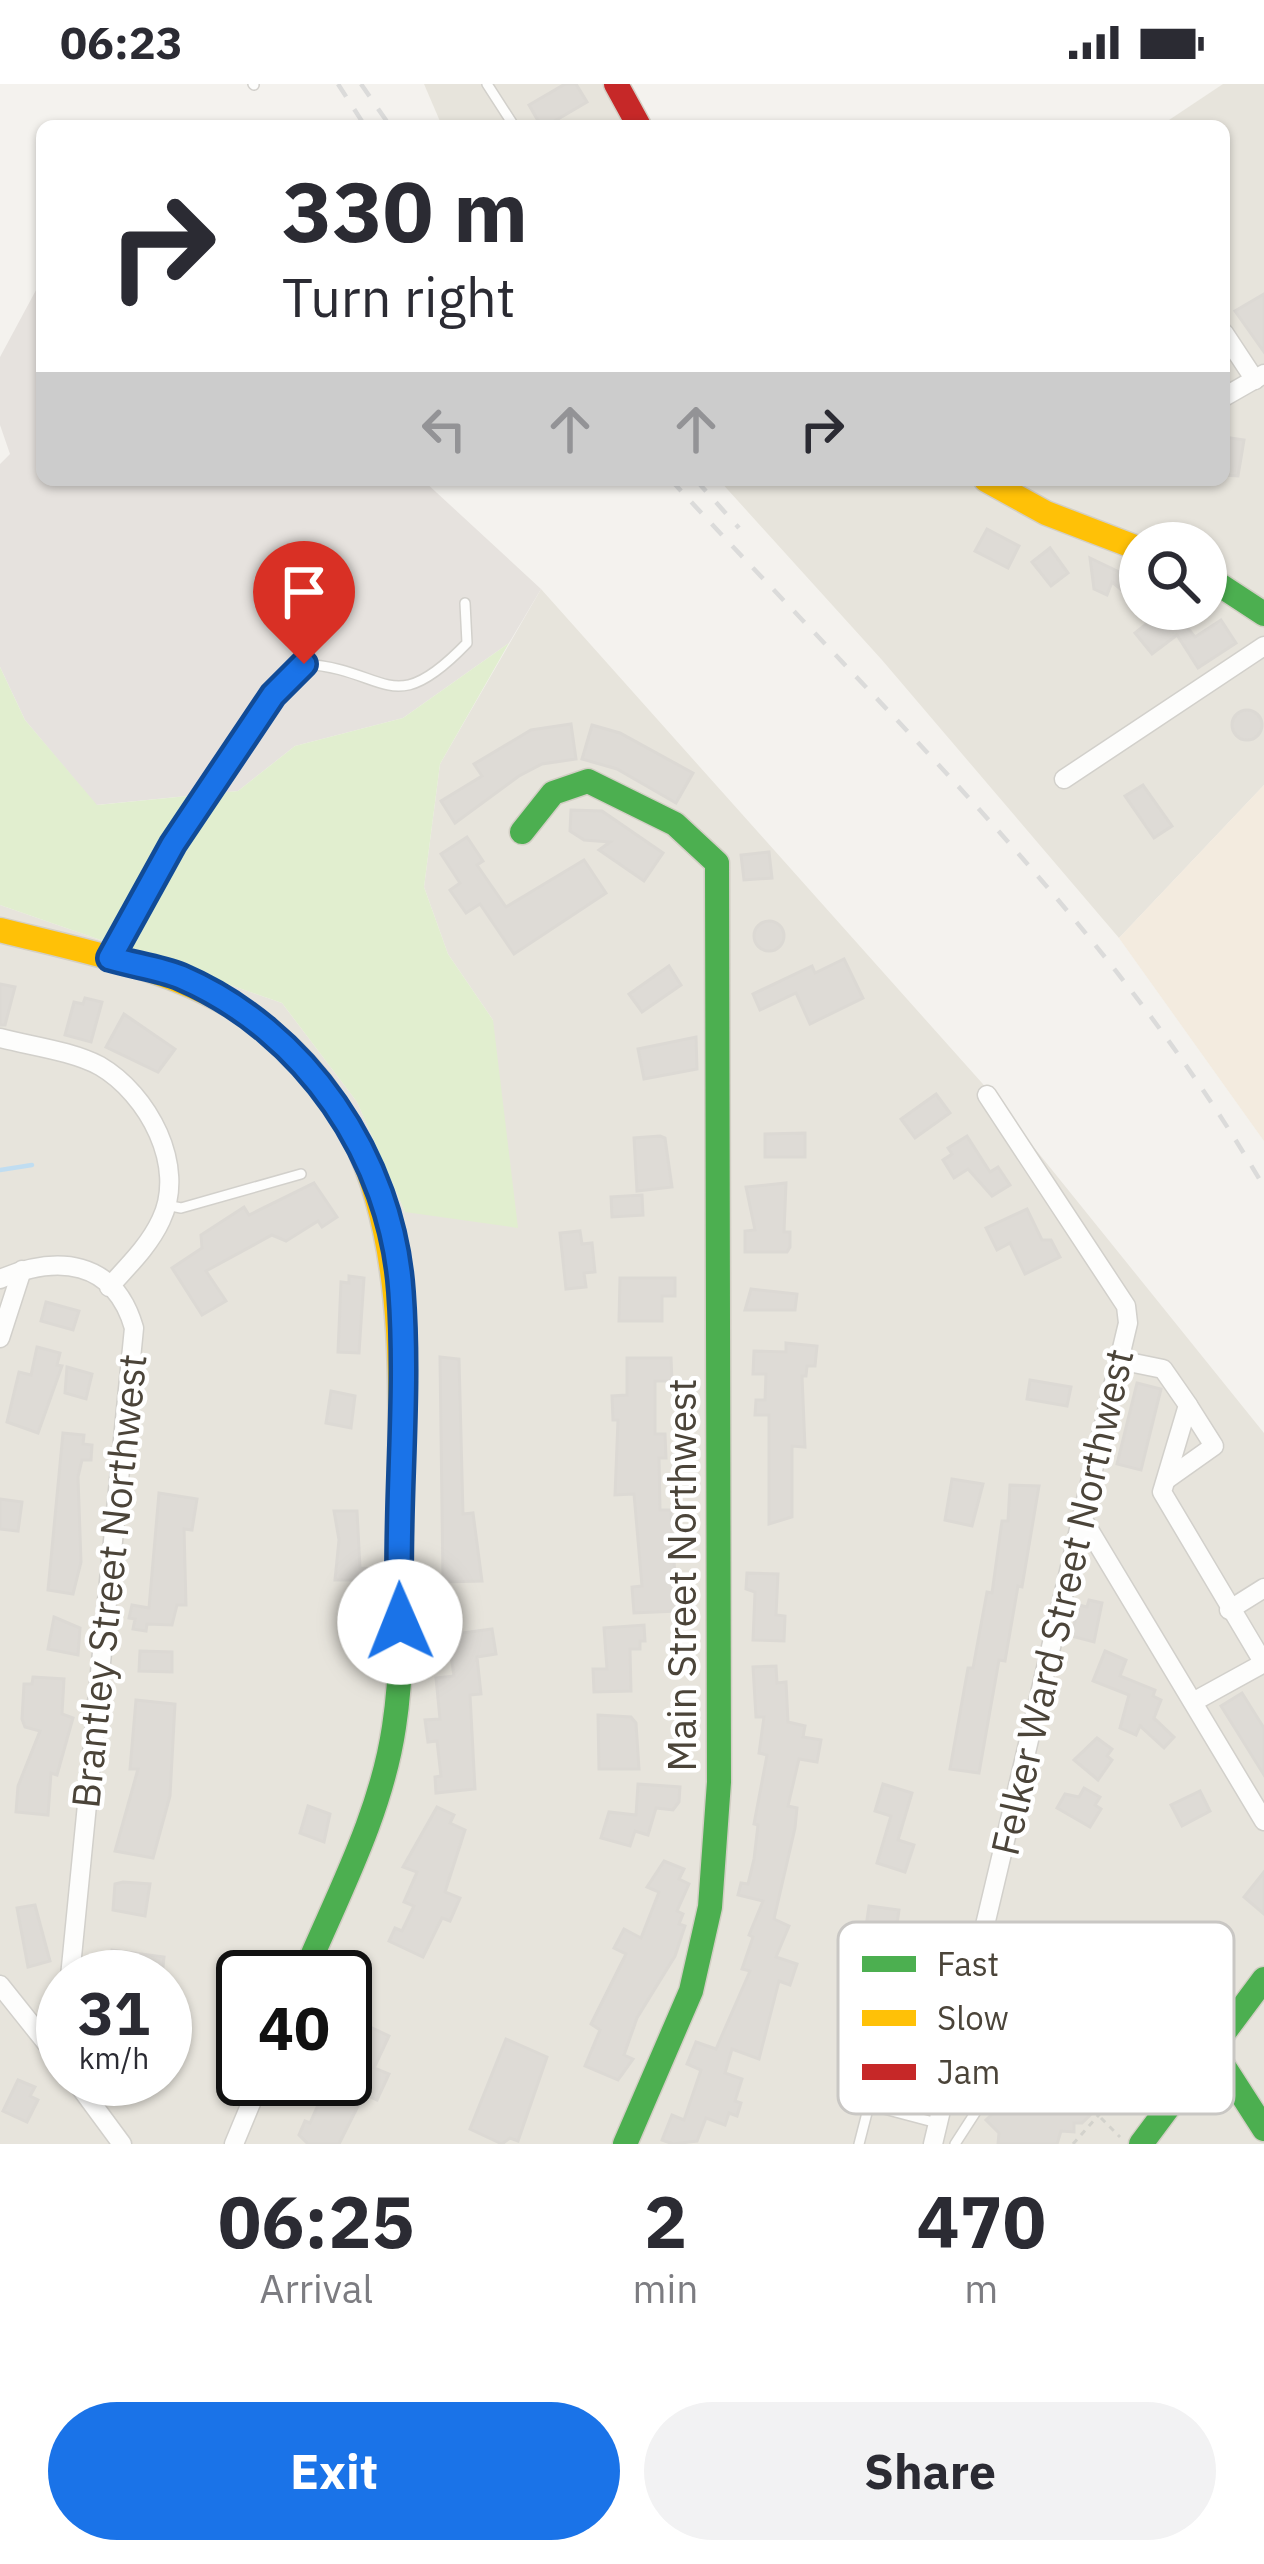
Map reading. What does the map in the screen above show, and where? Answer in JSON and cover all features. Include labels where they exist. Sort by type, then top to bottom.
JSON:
[{"type":"street","points":[[616,84],[636,120]]},
{"type":"street","points":[[1230,341],[1259,377],[1230,394]]},
{"type":"street","points":[[997,486],[1046,513],[1119,541]]},
{"type":"street","points":[[1227,590],[1264,614]]},
{"type":"street","points":[[1064,779],[1264,646]]},
{"type":"street","name":"Main Street Northwest","points":[[522,832],[553,794],[588,781],[628,796],[701,841],[717,862],[713,902],[719,1782],[710,1907],[692,1991],[626,2144]]},
{"type":"street","points":[[0,929],[180,977],[243,1012],[303,1064],[348,1121],[378,1186],[393,1238],[401,1292],[401,1654],[394,1732],[378,1796],[314,1950]]},
{"type":"street","points":[[0,1038],[98,1065],[128,1089],[149,1112],[158,1132],[169,1190],[143,1249],[109,1287],[74,1265],[56,1262],[0,1279]]},
{"type":"street","name":"Felker Ward Street Northwest","points":[[985,1922],[1119,1360],[1126,1306],[987,1095]]},
{"type":"street","points":[[0,1338],[22,1270]]},
{"type":"street","name":"Brantley Street Northwest","points":[[73,1950],[133,1369],[134,1328],[119,1296],[109,1287]]},
{"type":"street","points":[[1119,1360],[1163,1370],[1214,1446],[1166,1480]]},
{"type":"street","points":[[1188,1405],[1162,1492],[1167,1509],[1264,1663],[1193,1702]]},
{"type":"street","points":[[1082,1517],[1264,1821]]},
{"type":"street","points":[[1229,1610],[1264,1588]]},
{"type":"street","points":[[1234,2019],[1264,1978]]},
{"type":"street","points":[[0,1985],[36,2029]]},
{"type":"street","points":[[1234,2088],[1264,2129]]},
{"type":"street","points":[[94,2106],[122,2144]]},
{"type":"street","points":[[234,2144],[250,2106]]},
{"type":"street","name":"Felker Ward Street Northwest","points":[[933,2144],[939,2114]]},
{"type":"street","points":[[1141,2144],[1164,2114]]},
{"type":"lane","points":[[487,84],[510,120]]},
{"type":"lane","points":[[498,101],[512,93]]},
{"type":"lane","points":[[110,958],[173,844],[273,695],[304,664],[324,665],[379,686],[413,688],[441,670],[467,644],[465,603]]},
{"type":"lane","points":[[166,1204],[181,1208],[301,1174]]},
{"type":"lane","points":[[859,2144],[867,2114]]},
{"type":"lane","points":[[903,2114],[937,2123]]},
{"type":"lane","points":[[955,2144],[974,2114]]},
{"type":"path","points":[[1072,2144],[1100,2116],[1127,2144]]},
{"type":"shaded area","points":[[424,84],[621,84],[641,120],[439,120]]},
{"type":"shaded area","points":[[1223,84],[1264,84],[1264,785],[1119,938],[882,660],[724,486],[1230,486],[1230,120],[1169,120]]},
{"type":"shaded area","points":[[36,290],[36,486],[429,486],[541,589],[509,643],[403,718],[295,746],[238,791],[96,805],[25,720],[0,667],[0,464],[10,454],[0,425],[0,357]]},
{"type":"shaded area","points":[[541,589],[982,1083],[1264,1433],[1264,2144],[0,2144],[0,905],[282,1003],[357,1102],[405,1212],[493,1020],[448,954],[424,887],[440,764]]},
{"type":"shaded area","points":[[1264,785],[1264,1141],[1119,938]]},
{"type":"green space","points":[[509,643],[440,764],[424,887],[448,954],[493,1020],[518,1228],[405,1212],[357,1102],[282,1003],[0,905],[0,667],[25,720],[97,805],[238,791],[295,746],[403,718]]},
{"type":"building","points":[[565,84],[576,84],[587,102],[556,120],[538,120],[529,105]]},
{"type":"building","points":[[1264,294],[1264,352],[1235,311]]},
{"type":"building","points":[[1230,438],[1244,440],[1238,476],[1230,475]]},
{"type":"building","points":[[987,529],[1019,546],[1008,568],[975,551]]},
{"type":"building","points":[[1050,548],[1068,573],[1051,586],[1032,562]]},
{"type":"building","points":[[1090,558],[1119,572],[1119,588],[1112,582],[1107,595],[1094,589]]},
{"type":"building","points":[[1227,629],[1236,643],[1198,668],[1177,635],[1152,654],[1135,633],[1189,630],[1195,637],[1206,630]]},
{"type":"building","points":[[1247,710],[1258,714],[1262,725],[1258,736],[1247,740],[1236,736],[1232,725],[1236,714]]},
{"type":"building","points":[[571,724],[576,759],[542,764],[519,776],[455,823],[441,801],[482,776],[474,764],[531,730]]},
{"type":"building","points":[[592,725],[620,733],[693,773],[676,803],[617,769],[582,759]]},
{"type":"building","points":[[1143,785],[1172,826],[1154,838],[1125,796]]},
{"type":"building","points":[[571,810],[602,811],[663,853],[644,881],[599,850],[610,842],[584,840],[570,831]]},
{"type":"building","points":[[467,837],[483,861],[477,865],[506,907],[584,860],[606,893],[514,954],[480,904],[466,913],[450,890],[460,883],[441,854]]},
{"type":"building","points":[[769,852],[772,878],[744,880],[741,855]]},
{"type":"building","points":[[769,921],[780,925],[784,936],[780,947],[769,951],[758,947],[754,936],[758,925]]},
{"type":"building","points":[[844,959],[863,998],[810,1024],[796,993],[760,1010],[753,994],[812,966],[815,973]]},
{"type":"building","points":[[669,966],[681,985],[642,1012],[629,994]]},
{"type":"building","points":[[0,984],[15,987],[5,1025],[0,1025]]},
{"type":"building","points":[[85,998],[102,1002],[91,1042],[65,1035],[74,1002],[83,1004]]},
{"type":"building","points":[[124,1014],[175,1049],[158,1072],[106,1047]]},
{"type":"building","points":[[696,1037],[697,1069],[644,1079],[638,1049]]},
{"type":"building","points":[[936,1094],[950,1113],[915,1138],[901,1119]]},
{"type":"building","points":[[805,1133],[805,1157],[765,1157],[765,1134]]},
{"type":"building","points":[[967,1136],[990,1172],[998,1167],[1010,1185],[992,1196],[968,1169],[954,1178],[943,1160],[952,1154],[948,1148]]},
{"type":"building","points":[[634,1138],[665,1138],[672,1187],[637,1191]]},
{"type":"building","points":[[314,1183],[337,1217],[322,1227],[318,1221],[286,1241],[272,1235],[206,1271],[226,1301],[202,1315],[172,1268],[202,1248],[201,1235],[244,1207],[249,1215]]},
{"type":"building","points":[[786,1183],[784,1232],[790,1232],[790,1247],[787,1252],[745,1252],[745,1231],[755,1230],[746,1187]]},
{"type":"building","points":[[642,1195],[643,1215],[612,1217],[611,1197]]},
{"type":"building","points":[[1027,1209],[1042,1240],[1051,1240],[1060,1257],[1025,1274],[1010,1243],[997,1250],[986,1228]]},
{"type":"building","points":[[580,1231],[582,1244],[592,1243],[595,1272],[584,1273],[586,1287],[566,1289],[560,1233]]},
{"type":"building","points":[[349,1276],[364,1278],[359,1353],[338,1352],[341,1282],[349,1283]]},
{"type":"building","points":[[620,1278],[675,1278],[675,1296],[662,1296],[662,1321],[619,1321]]},
{"type":"building","points":[[751,1289],[797,1294],[795,1310],[745,1310]]},
{"type":"building","points":[[46,1302],[79,1311],[73,1330],[41,1321]]},
{"type":"building","points":[[786,1343],[817,1346],[815,1366],[807,1366],[802,1376],[805,1447],[792,1446],[792,1517],[769,1524],[769,1415],[755,1415],[756,1400],[765,1400],[766,1374],[753,1374],[754,1351],[786,1352]]},
{"type":"building","points":[[37,1347],[60,1353],[57,1365],[62,1366],[38,1433],[7,1422],[19,1372],[31,1375]]},
{"type":"building","points":[[440,1357],[459,1359],[463,1514],[473,1513],[482,1581],[443,1582]]},
{"type":"building","points":[[627,1358],[671,1358],[672,1381],[655,1381],[655,1434],[665,1434],[666,1458],[659,1458],[660,1510],[671,1510],[677,1611],[634,1613],[632,1587],[642,1586],[634,1494],[615,1495],[618,1420],[613,1420],[612,1396],[627,1395]]},
{"type":"building","points":[[67,1367],[92,1374],[86,1399],[65,1393]]},
{"type":"building","points":[[1030,1380],[1071,1387],[1067,1406],[1027,1399]]},
{"type":"building","points":[[1137,1383],[1161,1389],[1141,1470],[1117,1464]]},
{"type":"building","points":[[331,1391],[355,1396],[351,1428],[326,1423]]},
{"type":"building","points":[[63,1433],[84,1435],[83,1444],[92,1445],[91,1460],[82,1460],[78,1477],[81,1562],[73,1594],[48,1590]]},
{"type":"building","points":[[952,1479],[983,1484],[972,1526],[945,1520]]},
{"type":"building","points":[[1010,1485],[1039,1486],[1022,1587],[1018,1586],[1005,1661],[999,1660],[979,1773],[950,1769],[968,1668],[973,1668],[987,1592],[992,1593],[1002,1521],[1008,1521]]},
{"type":"building","points":[[159,1493],[197,1499],[192,1530],[184,1529],[186,1605],[177,1605],[172,1625],[147,1624],[146,1631],[133,1629],[135,1619],[129,1618],[132,1605],[149,1608]]},
{"type":"building","points":[[0,1499],[22,1502],[18,1531],[0,1529]]},
{"type":"building","points":[[334,1511],[357,1511],[360,1568],[375,1569],[374,1580],[335,1580],[339,1540]]},
{"type":"building","points":[[747,1573],[778,1574],[776,1615],[785,1616],[784,1641],[753,1640],[755,1592],[746,1589]]},
{"type":"building","points":[[1089,1600],[1102,1603],[1094,1642],[1071,1636],[1079,1605],[1087,1607]]},
{"type":"building","points":[[54,1617],[80,1628],[78,1655],[48,1649]]},
{"type":"building","points":[[644,1625],[645,1641],[640,1641],[640,1649],[630,1649],[631,1691],[594,1692],[593,1669],[607,1669],[604,1628]]},
{"type":"building","points":[[492,1629],[496,1654],[477,1657],[481,1694],[470,1695],[475,1789],[436,1793],[435,1777],[441,1776],[437,1741],[428,1742],[425,1720],[440,1719],[436,1678],[454,1676],[449,1642],[456,1641],[455,1634]]},
{"type":"building","points":[[140,1651],[172,1652],[172,1672],[139,1671]]},
{"type":"building","points":[[1105,1651],[1126,1660],[1120,1676],[1155,1690],[1153,1696],[1161,1700],[1154,1718],[1174,1737],[1164,1748],[1140,1726],[1136,1735],[1120,1728],[1129,1695],[1093,1681]]},
{"type":"building","points":[[776,1666],[777,1683],[786,1682],[788,1722],[805,1726],[803,1737],[821,1740],[817,1762],[799,1759],[788,1806],[797,1808],[795,1828],[774,1919],[789,1926],[776,1957],[797,1964],[790,1985],[779,1981],[759,2059],[732,2049],[725,2073],[742,2079],[735,2101],[741,2103],[737,2116],[729,2113],[725,2125],[706,2118],[697,2141],[673,2144],[662,2140],[672,2115],[684,2120],[701,2070],[687,2064],[696,2042],[716,2049],[750,1971],[742,1969],[763,1901],[738,1895],[741,1883],[748,1884],[754,1859],[758,1825],[754,1824],[767,1755],[759,1753],[764,1717],[756,1717],[753,1667]]},
{"type":"building","points":[[33,1677],[64,1679],[62,1714],[73,1718],[57,1775],[51,1773],[48,1815],[16,1812],[18,1786],[40,1731],[25,1727],[22,1719],[24,1684],[32,1684]]},
{"type":"building","points":[[1242,1693],[1264,1728],[1264,1775],[1221,1706]]},
{"type":"building","points":[[136,1700],[175,1704],[170,1796],[153,1858],[115,1851],[138,1769],[130,1769]]},
{"type":"building","points":[[598,1715],[631,1717],[636,1723],[639,1769],[599,1769]]},
{"type":"building","points":[[1097,1738],[1112,1749],[1107,1756],[1112,1760],[1098,1780],[1074,1760]]},
{"type":"building","points":[[638,1784],[680,1787],[679,1802],[673,1810],[656,1808],[648,1835],[635,1831],[630,1846],[601,1838],[609,1812],[636,1815]]},
{"type":"building","points":[[883,1784],[912,1793],[898,1840],[914,1845],[905,1872],[877,1863],[891,1816],[875,1811]]},
{"type":"building","points":[[1084,1788],[1100,1797],[1095,1805],[1101,1809],[1090,1827],[1057,1808],[1065,1794],[1079,1797]]},
{"type":"building","points":[[1200,1791],[1210,1811],[1182,1826],[1171,1805]]},
{"type":"building","points":[[308,1806],[330,1814],[324,1842],[300,1833]]},
{"type":"building","points":[[437,1807],[454,1815],[450,1823],[465,1830],[445,1892],[460,1898],[450,1921],[442,1918],[423,1957],[389,1941],[395,1928],[402,1931],[414,1906],[404,1902],[417,1872],[403,1867]]},
{"type":"building","points":[[664,1861],[684,1869],[679,1879],[689,1884],[677,1911],[683,1914],[679,1924],[685,1926],[675,1956],[637,2018],[624,2055],[633,2059],[618,2080],[585,2066],[600,2030],[591,2024],[626,1954],[614,1948],[624,1929],[641,1938],[659,1892],[647,1887]]},
{"type":"building","points":[[1264,1872],[1264,1914],[1244,1897]]},
{"type":"building","points":[[115,1884],[150,1884],[145,1916],[113,1910]]},
{"type":"building","points":[[35,1905],[47,1950],[36,1950],[36,1965],[28,1967],[17,1908]]},
{"type":"building","points":[[869,1906],[899,1910],[897,1922],[867,1922]]},
{"type":"building","points":[[372,2028],[389,2036],[374,2068],[389,2074],[377,2100],[372,2098]]},
{"type":"building","points":[[506,2039],[547,2057],[518,2141],[510,2138],[502,2144],[470,2129]]},
{"type":"building","points":[[18,2080],[35,2087],[30,2096],[36,2104],[27,2122],[3,2111]]},
{"type":"building","points":[[318,2106],[358,2106],[339,2144],[308,2144],[299,2135],[305,2121],[310,2123]]},
{"type":"building","points":[[992,2114],[1091,2114],[1082,2123],[1074,2123],[1074,2132],[1061,2131],[1057,2144],[998,2144],[999,2133],[986,2120]]},
{"type":"waterway","points":[[0,1170],[32,1165]]},
{"type":"railway","points":[[338,84],[361,120]]},
{"type":"railway","points":[[361,84],[386,120]]},
{"type":"railway","points":[[677,486],[1063,905],[1135,995],[1264,1187]]},
{"type":"railway","points":[[701,486],[739,528]]},
{"type":"traffic: fast","points":[[1227,590],[1264,614]]},
{"type":"traffic: fast","points":[[522,832],[553,793],[588,781],[675,824],[717,863],[719,1782],[710,1907],[691,1991],[625,2144]]},
{"type":"traffic: fast","points":[[315,1950],[379,1792],[394,1727],[400,1663],[400,1470]]},
{"type":"traffic: fast","points":[[1234,2019],[1264,1979]]},
{"type":"traffic: fast","points":[[1234,2082],[1264,2129]]},
{"type":"traffic: fast","points":[[1141,2144],[1163,2114]]},
{"type":"traffic: slow","points":[[997,486],[1046,513],[1119,541]]},
{"type":"traffic: slow","points":[[0,930],[133,964],[209,994],[272,1033],[319,1081],[354,1137],[377,1198],[391,1263],[398,1332],[400,1470]]},
{"type":"traffic: jam","points":[[616,84],[636,120]]},
{"type":"route","points":[[304,664],[273,695],[173,844],[110,958],[180,977],[243,1012],[274,1036],[348,1121],[378,1186],[393,1238],[401,1292],[400,1622]]}]
